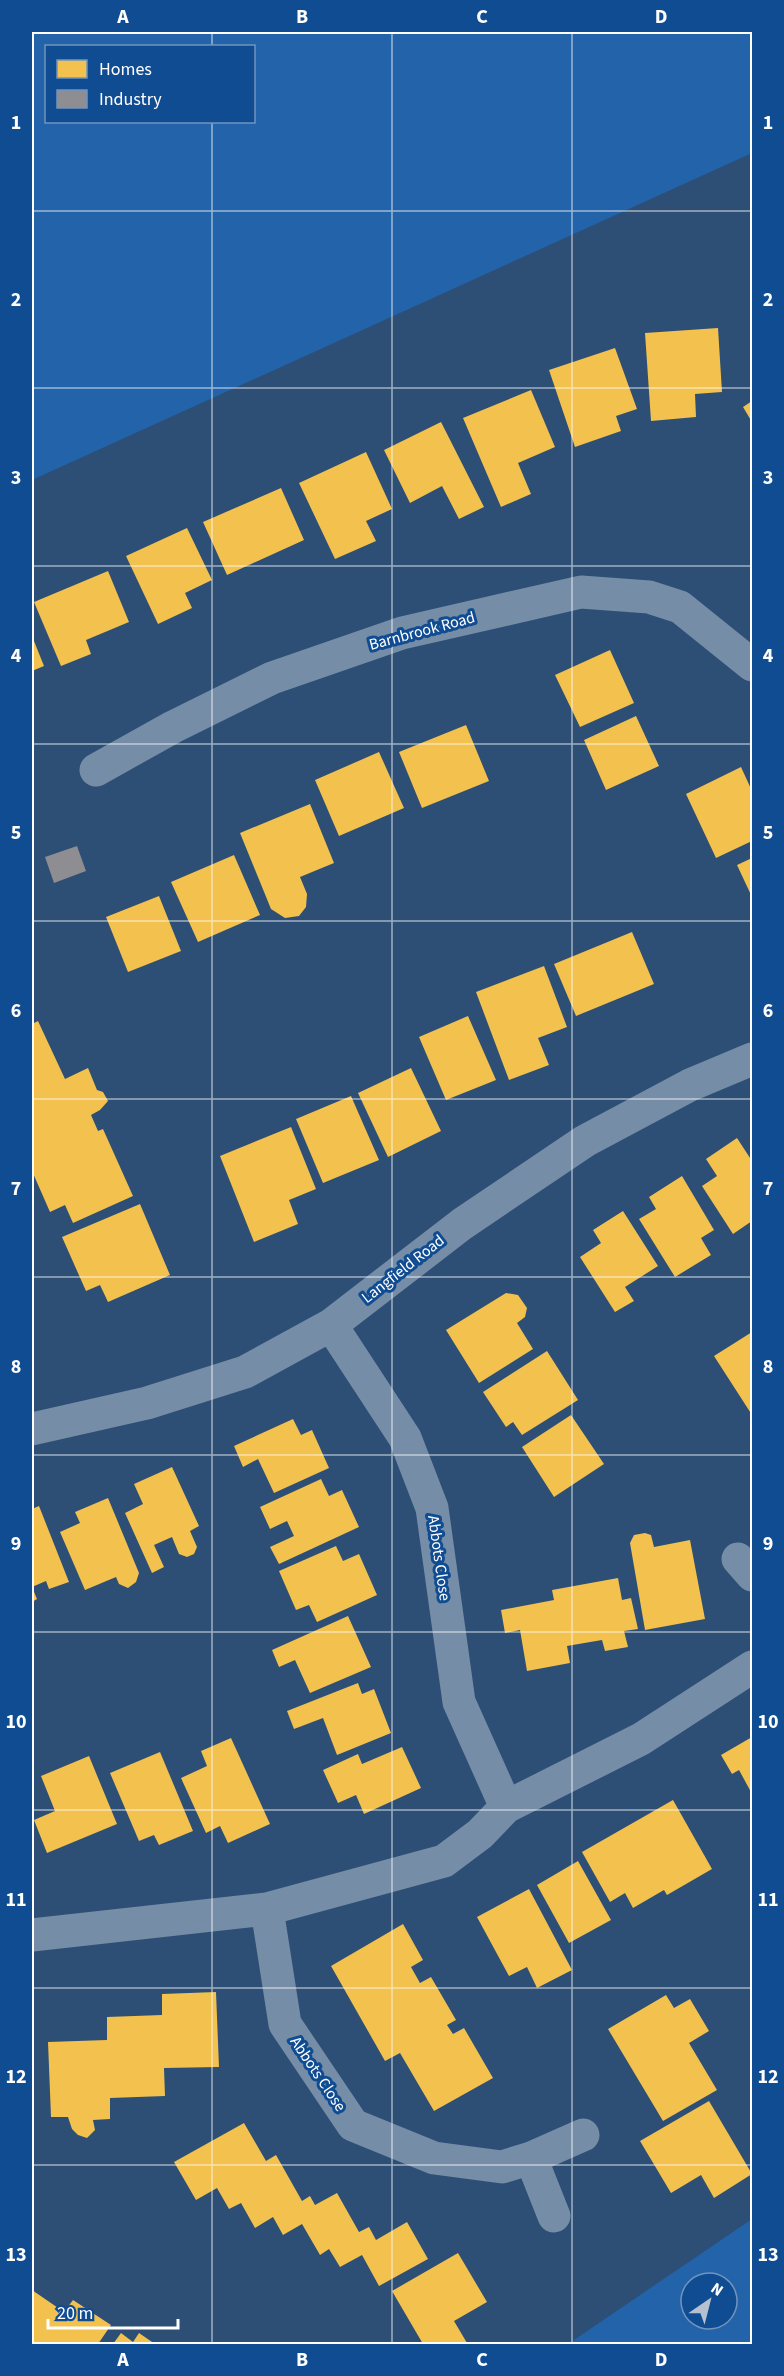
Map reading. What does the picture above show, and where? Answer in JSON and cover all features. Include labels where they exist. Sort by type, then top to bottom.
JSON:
[{"type":"street","name":"Barnbrook Road","points":[[96,771],[173,727],[272,678],[402,633],[581,592],[649,597],[680,607],[753,665]]},
{"type":"street","name":"Langfield Road","points":[[32,1429],[147,1402],[245,1372],[331,1324],[462,1224],[585,1141],[690,1085],[753,1059]]},
{"type":"street","name":"Abbots Close","points":[[331,1324],[405,1438],[432,1508],[459,1702],[506,1807]]},
{"type":"street","points":[[32,1935],[267,1909],[444,1861],[480,1834],[506,1807],[641,1739],[753,1667]]},
{"type":"street","name":"Abbots Close","points":[[267,1909],[285,2024],[353,2125],[434,2158],[502,2167],[531,2158],[583,2135]]},
{"type":"street","points":[[531,2158],[554,2216]]},
{"type":"shaded area","points":[[32,32],[752,32],[752,153],[32,480]]},
{"type":"shaded area","points":[[752,2219],[752,2344],[568,2344]]},
{"type":"building: Homes","points":[[718,328],[722,392],[695,394],[696,417],[651,421],[645,333]]},
{"type":"building: Homes","points":[[615,348],[637,409],[616,416],[621,431],[575,447],[549,370]]},
{"type":"building: Homes","points":[[531,390],[555,447],[518,463],[531,494],[501,507],[463,418]]},
{"type":"building: Homes","points":[[752,401],[752,422],[743,407]]},
{"type":"building: Homes","points":[[441,422],[484,507],[459,519],[442,486],[410,503],[384,450]]},
{"type":"building: Homes","points":[[366,452],[392,509],[366,521],[376,541],[335,559],[299,483]]},
{"type":"building: Homes","points":[[281,488],[304,540],[227,575],[203,522]]},
{"type":"building: Homes","points":[[187,528],[212,580],[185,593],[192,608],[158,624],[126,556]]},
{"type":"building: Homes","points":[[108,571],[129,622],[86,640],[91,654],[61,666],[34,602]]},
{"type":"building: Homes","points":[[32,636],[44,666],[32,671]]},
{"type":"building: Homes","points":[[610,650],[634,703],[580,727],[555,675]]},
{"type":"building: Homes","points":[[636,716],[659,766],[606,790],[584,740]]},
{"type":"building: Homes","points":[[466,725],[489,781],[422,808],[399,752]]},
{"type":"building: Homes","points":[[379,752],[404,808],[339,836],[315,780]]},
{"type":"building: Homes","points":[[741,767],[752,791],[752,841],[716,858],[686,794]]},
{"type":"building: Homes","points":[[310,804],[334,863],[300,877],[307,894],[306,907],[299,916],[285,918],[271,909],[240,833]]},
{"type":"building: Homes","points":[[234,855],[260,915],[198,942],[171,882]]},
{"type":"building: Homes","points":[[752,858],[752,897],[737,865]]},
{"type":"building: Homes","points":[[159,896],[181,951],[128,972],[106,917]]},
{"type":"building: Homes","points":[[632,932],[654,984],[576,1016],[554,964]]},
{"type":"building: Homes","points":[[544,966],[567,1027],[538,1038],[549,1065],[509,1080],[476,992]]},
{"type":"building: Homes","points":[[468,1016],[496,1080],[446,1100],[419,1037]]},
{"type":"building: Homes","points":[[38,1021],[65,1079],[88,1068],[97,1090],[103,1092],[108,1101],[100,1110],[91,1115],[98,1131],[103,1129],[133,1196],[73,1223],[65,1205],[50,1212],[32,1171],[34,1160],[32,1153],[32,1024]]},
{"type":"building: Homes","points":[[411,1068],[441,1131],[388,1157],[358,1093]]},
{"type":"building: Homes","points":[[351,1096],[379,1160],[323,1183],[296,1119]]},
{"type":"building: Homes","points":[[291,1127],[316,1189],[289,1200],[298,1224],[254,1242],[220,1156]]},
{"type":"building: Homes","points":[[737,1138],[752,1161],[752,1221],[733,1234],[702,1186],[717,1176],[706,1159]]},
{"type":"building: Homes","points":[[682,1176],[714,1230],[701,1238],[711,1255],[675,1277],[639,1219],[656,1209],[649,1197]]},
{"type":"building: Homes","points":[[140,1204],[170,1275],[108,1302],[100,1285],[86,1291],[62,1237]]},
{"type":"building: Homes","points":[[623,1211],[658,1266],[625,1287],[634,1301],[615,1312],[580,1257],[601,1243],[593,1230]]},
{"type":"building: Homes","points":[[506,1293],[518,1295],[527,1308],[525,1317],[517,1323],[533,1349],[479,1383],[446,1330]]},
{"type":"building: Homes","points":[[752,1332],[752,1415],[714,1356]]},
{"type":"building: Homes","points":[[547,1351],[578,1400],[522,1435],[513,1422],[506,1427],[483,1392]]},
{"type":"building: Homes","points":[[571,1415],[604,1464],[554,1497],[522,1447]]},
{"type":"building: Homes","points":[[293,1419],[301,1435],[312,1430],[329,1468],[274,1493],[258,1459],[243,1467],[234,1446]]},
{"type":"building: Homes","points":[[172,1467],[199,1526],[190,1531],[197,1547],[194,1554],[187,1557],[179,1554],[172,1537],[154,1545],[164,1567],[152,1573],[125,1513],[143,1504],[134,1484]]},
{"type":"building: Homes","points":[[321,1479],[329,1496],[342,1490],[359,1527],[279,1564],[270,1547],[294,1536],[287,1521],[270,1529],[260,1507]]},
{"type":"building: Homes","points":[[108,1498],[139,1573],[136,1582],[128,1588],[119,1584],[116,1577],[85,1590],[60,1532],[80,1523],[75,1512]]},
{"type":"building: Homes","points":[[39,1506],[69,1582],[49,1589],[46,1581],[32,1587],[32,1509]]},
{"type":"building: Homes","points":[[645,1533],[651,1535],[654,1547],[690,1540],[705,1619],[645,1630],[630,1543],[634,1535]]},
{"type":"building: Homes","points":[[336,1546],[343,1561],[359,1554],[377,1595],[317,1622],[309,1605],[296,1610],[279,1571]]},
{"type":"building: Homes","points":[[618,1578],[622,1600],[631,1598],[638,1629],[624,1631],[628,1647],[605,1651],[602,1640],[567,1646],[570,1663],[527,1671],[520,1630],[505,1633],[501,1610],[554,1600],[552,1590]]},
{"type":"building: Homes","points":[[32,1587],[37,1599],[32,1602]]},
{"type":"building: Homes","points":[[348,1616],[371,1667],[310,1693],[295,1660],[279,1667],[272,1650]]},
{"type":"building: Homes","points":[[358,1683],[362,1694],[374,1689],[391,1733],[337,1755],[323,1718],[294,1729],[287,1711]]},
{"type":"building: Homes","points":[[752,1737],[751,1792],[739,1770],[732,1774],[721,1755]]},
{"type":"building: Homes","points":[[231,1738],[270,1824],[228,1843],[220,1826],[206,1833],[181,1778],[207,1766],[201,1751]]},
{"type":"building: Homes","points":[[402,1747],[421,1788],[364,1814],[356,1795],[338,1803],[323,1770],[358,1754],[362,1764]]},
{"type":"building: Homes","points":[[160,1752],[193,1831],[159,1845],[154,1835],[139,1841],[110,1773]]},
{"type":"building: Homes","points":[[89,1756],[117,1824],[47,1853],[34,1820],[55,1811],[41,1776]]},
{"type":"building: Homes","points":[[673,1800],[712,1869],[667,1895],[664,1890],[633,1908],[625,1893],[610,1902],[582,1852]]},
{"type":"building: Homes","points":[[578,1861],[611,1920],[569,1943],[537,1885]]},
{"type":"building: Homes","points":[[529,1889],[572,1970],[537,1988],[527,1967],[509,1976],[477,1917]]},
{"type":"building: Homes","points":[[403,1924],[423,1960],[411,1967],[420,1983],[431,1977],[456,2020],[447,2025],[453,2034],[464,2028],[493,2078],[434,2111],[400,2053],[385,2061],[331,1966]]},
{"type":"building: Homes","points":[[216,1992],[219,2067],[164,2068],[165,2096],[110,2098],[110,2119],[93,2120],[95,2130],[87,2138],[78,2135],[72,2129],[68,2117],[51,2117],[48,2042],[107,2040],[107,2017],[162,2015],[162,1994]]},
{"type":"building: Homes","points":[[666,1995],[674,2008],[690,1999],[709,2031],[689,2043],[717,2090],[663,2121],[608,2029]]},
{"type":"building: Homes","points":[[709,2101],[752,2174],[714,2198],[701,2175],[671,2193],[640,2141]]},
{"type":"building: Homes","points":[[244,2123],[266,2161],[276,2155],[302,2201],[310,2196],[315,2205],[337,2193],[359,2232],[369,2227],[376,2240],[407,2222],[428,2259],[379,2286],[362,2255],[340,2267],[329,2249],[320,2255],[302,2224],[283,2235],[273,2217],[255,2228],[241,2203],[229,2209],[217,2188],[196,2200],[174,2162]]},
{"type":"building: Homes","points":[[458,2253],[487,2302],[454,2321],[467,2343],[423,2344],[392,2291]]},
{"type":"building: Homes","points":[[32,2290],[64,2312],[73,2300],[111,2325],[98,2344],[32,2344]]},
{"type":"building: Homes","points":[[121,2333],[133,2342],[139,2333],[155,2344],[113,2344]]},
{"type":"building: Industry","points":[[77,846],[86,871],[54,883],[45,857]]}]
